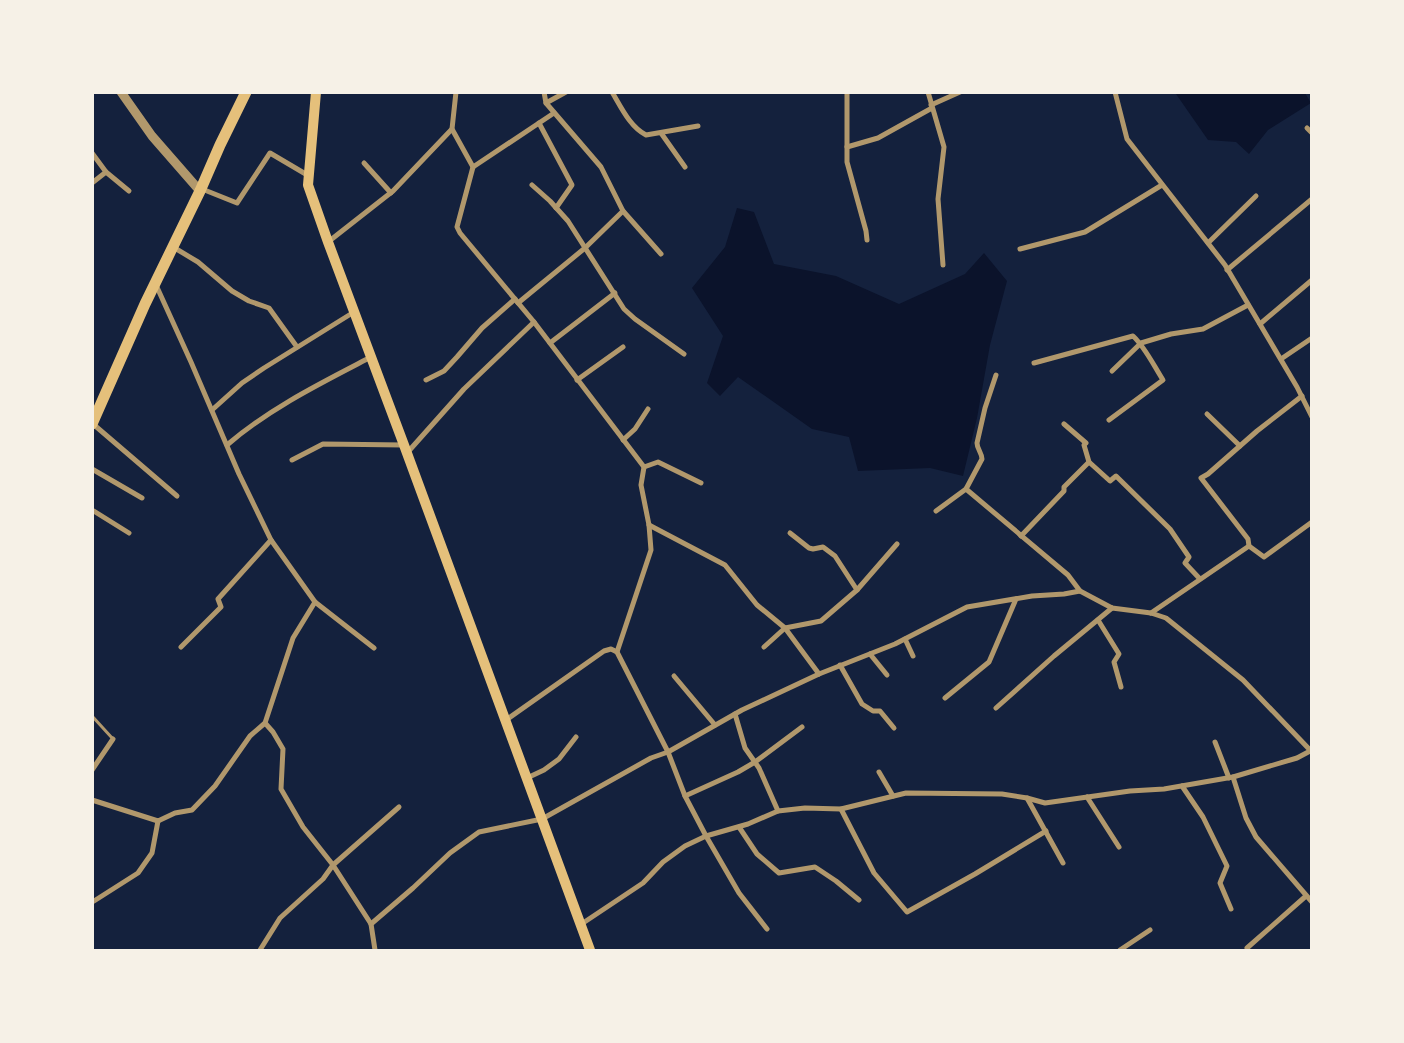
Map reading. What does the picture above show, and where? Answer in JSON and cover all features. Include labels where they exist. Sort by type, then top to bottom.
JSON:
[{"type":"main road","points":[[93,424],[155,282],[201,190],[220,145],[246,92]]},
{"type":"main road","points":[[316,92],[308,185],[590,950]]},
{"type":"street","points":[[121,92],[152,136],[201,190],[237,203],[270,153],[309,176]]},
{"type":"street","points":[[456,92],[452,129],[473,167]]},
{"type":"street","points":[[544,92],[546,103],[601,167],[624,211],[661,254]]},
{"type":"street","points":[[546,103],[566,92]]},
{"type":"street","points":[[612,92],[639,132],[646,135],[698,126]]},
{"type":"street","points":[[847,92],[848,162],[867,240]]},
{"type":"street","points":[[928,92],[944,147],[938,199],[943,265]]},
{"type":"street","points":[[847,147],[878,138],[960,92]]},
{"type":"street","points":[[1115,92],[1127,139],[1227,270],[1281,359],[1312,417]]},
{"type":"street","points":[[554,113],[473,167],[456,227],[534,322],[644,467],[641,485],[649,525],[651,550],[617,652]]},
{"type":"street","points":[[539,123],[572,185],[556,208]]},
{"type":"street","points":[[1307,128],[1312,133]]},
{"type":"street","points":[[328,242],[391,193],[452,129]]},
{"type":"street","points":[[661,133],[685,167]]},
{"type":"street","points":[[92,153],[106,172],[129,190]]},
{"type":"street","points":[[364,163],[391,193]]},
{"type":"street","points":[[92,183],[106,172]]},
{"type":"street","points":[[532,185],[568,221],[624,309],[684,354]]},
{"type":"street","points":[[1020,249],[1085,232],[1162,185]]},
{"type":"street","points":[[1208,243],[1256,196]]},
{"type":"street","points":[[1227,270],[1312,199]]},
{"type":"street","points":[[426,380],[444,370],[482,328],[585,248],[624,211]]},
{"type":"street","points":[[173,246],[198,262],[232,291],[249,301],[269,308],[297,347]]},
{"type":"street","points":[[1260,324],[1312,280]]},
{"type":"street","points":[[155,282],[271,540],[315,602],[374,648]]},
{"type":"street","points":[[550,343],[614,293]]},
{"type":"street","points":[[1112,371],[1141,343],[1171,334],[1203,329],[1248,305]]},
{"type":"street","points":[[212,410],[242,383],[354,312]]},
{"type":"street","points":[[292,460],[323,444],[406,449],[464,389],[534,322]]},
{"type":"street","points":[[1034,363],[1133,336],[1141,343],[1163,380],[1110,420]]},
{"type":"street","points":[[1281,359],[1312,338]]},
{"type":"street","points":[[577,380],[623,347]]},
{"type":"street","points":[[227,445],[265,416],[302,393],[371,356]]},
{"type":"street","points":[[936,511],[966,489],[982,459],[977,443],[985,408],[996,375]]},
{"type":"street","points":[[1302,396],[1208,474],[1200,478],[1248,539],[1249,546],[1264,557],[1312,522]]},
{"type":"street","points":[[623,440],[635,429],[648,409]]},
{"type":"street","points":[[1207,414],[1240,446]]},
{"type":"street","points":[[93,424],[177,496]]},
{"type":"street","points":[[1064,424],[1086,443],[1084,445],[1089,462],[1110,481],[1116,476],[1170,529],[1189,557],[1185,563],[1200,579]]},
{"type":"street","points":[[644,467],[658,462],[701,483]]},
{"type":"street","points":[[1021,536],[1064,492],[1064,487],[1089,462]]},
{"type":"street","points":[[92,469],[142,498]]},
{"type":"street","points":[[580,925],[643,883],[663,862],[685,846],[706,836],[748,824],[778,811],[805,808],[841,809],[906,793],[1002,794],[1045,803],[1231,778],[1297,758],[1311,750],[1243,680],[1166,618],[1151,613],[1112,608],[1080,591],[1068,575],[966,489]]},
{"type":"street","points":[[92,510],[129,532]]},
{"type":"street","points":[[649,525],[725,565],[756,605],[784,628],[819,674]]},
{"type":"street","points":[[790,533],[808,548],[823,547],[835,556],[857,590]]},
{"type":"street","points":[[181,647],[221,607],[218,599],[271,540]]},
{"type":"street","points":[[764,647],[784,628],[821,620],[857,590],[897,544]]},
{"type":"street","points":[[1151,613],[1249,546]]},
{"type":"street","points":[[370,924],[413,888],[450,853],[479,832],[542,818],[651,758],[668,752],[735,714],[819,674],[905,639],[967,607],[1080,591]]},
{"type":"street","points":[[945,698],[990,662],[1016,599]]},
{"type":"street","points":[[92,800],[158,821],[175,813],[192,810],[215,786],[250,736],[265,723],[293,638],[315,602]]},
{"type":"street","points":[[996,708],[1054,656],[1112,608]]},
{"type":"street","points":[[1098,620],[1119,654],[1114,662],[1121,687]]},
{"type":"street","points":[[905,639],[913,656]]},
{"type":"street","points":[[506,720],[604,651],[611,649],[617,652],[668,752],[685,796],[706,836],[739,893],[767,929]]},
{"type":"street","points":[[870,654],[886,675]]},
{"type":"street","points":[[840,665],[862,704],[873,711],[880,711],[894,728]]},
{"type":"street","points":[[674,676],[715,725]]},
{"type":"street","points":[[735,714],[745,748],[760,768],[778,811]]},
{"type":"street","points":[[265,723],[283,749],[281,789],[303,827],[332,866],[370,924],[375,950]]},
{"type":"street","points":[[685,796],[738,772],[755,762],[802,727]]},
{"type":"street","points":[[527,778],[559,760],[576,737]]},
{"type":"street","points":[[92,770],[113,739]]},
{"type":"street","points":[[1215,742],[1246,818],[1256,837],[1312,902]]},
{"type":"street","points":[[879,772],[893,796]]},
{"type":"street","points":[[1182,786],[1203,817],[1227,866],[1220,883],[1232,909]]},
{"type":"street","points":[[1087,797],[1119,847]]},
{"type":"street","points":[[1026,798],[1064,863]]},
{"type":"street","points":[[260,950],[280,918],[323,879],[332,866],[399,807]]},
{"type":"street","points":[[841,809],[874,873],[907,912],[1046,831]]},
{"type":"street","points":[[94,901],[138,872],[152,853],[158,821]]},
{"type":"street","points":[[739,826],[757,854],[780,873],[815,867],[836,880],[859,900]]},
{"type":"street","points":[[1247,948],[1306,896]]},
{"type":"street","points":[[1120,950],[1150,930]]},
{"type":"lane","points":[[92,716],[113,739]]},
{"type":"water","points":[[1177,93],[1305,93],[1311,103],[1268,130],[1249,154],[1236,142],[1208,140]]},
{"type":"water","points":[[737,208],[754,212],[774,264],[836,276],[899,304],[965,274],[984,253],[1007,281],[990,345],[977,418],[963,476],[930,468],[858,471],[849,437],[812,429],[738,377],[720,396],[707,383],[723,336],[692,288],[725,247]]}]
